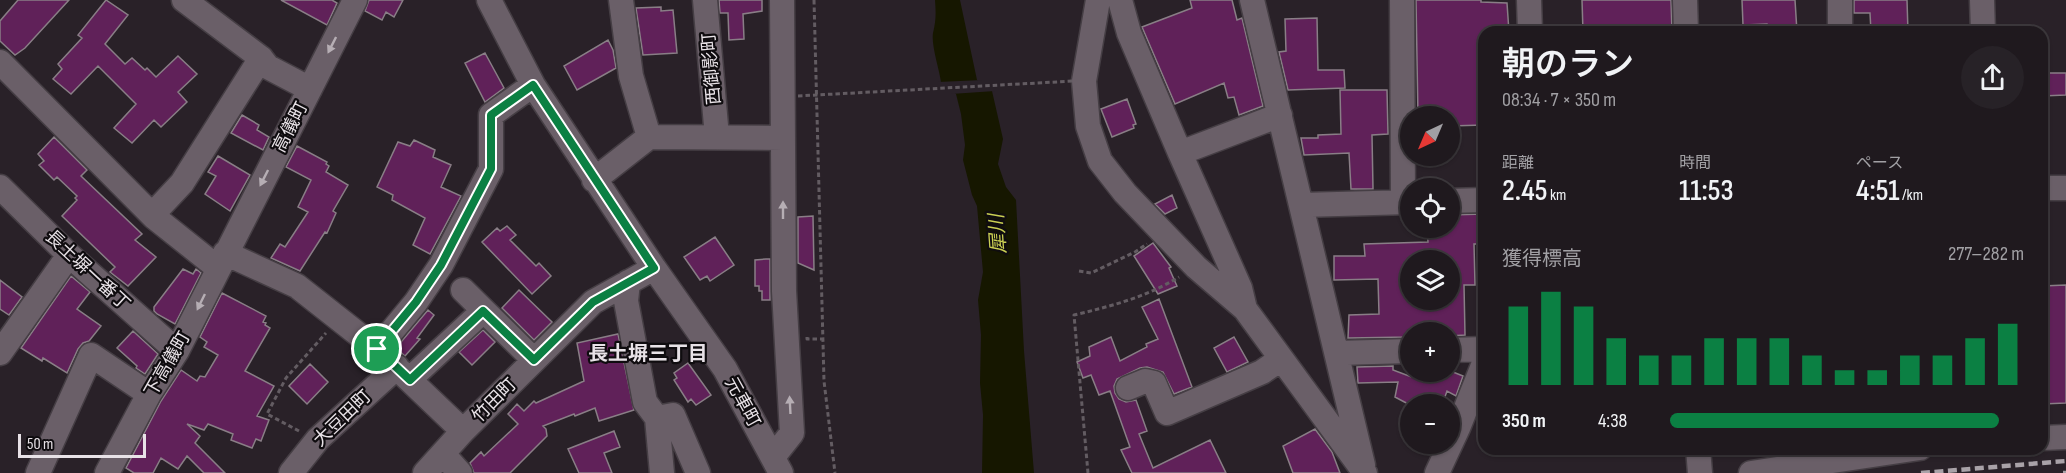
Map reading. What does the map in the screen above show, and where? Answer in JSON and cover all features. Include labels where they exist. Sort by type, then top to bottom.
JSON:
[{"type":"street","points":[[183,0],[261,58],[268,67],[309,89]]},
{"type":"street","name":"高儀町","points":[[222,261],[355,0]]},
{"type":"street","name":"元車町","points":[[489,0],[533,85],[594,180],[725,369],[777,465]]},
{"type":"street","points":[[621,0],[631,76],[649,137]]},
{"type":"street","name":"西御影町","points":[[705,0],[717,137]]},
{"type":"street","points":[[777,465],[792,433],[784,291],[782,0]]},
{"type":"street","points":[[1098,0],[1084,81],[1088,126],[1100,161],[1125,193],[1196,267],[1245,309],[1365,473]]},
{"type":"street","points":[[1120,0],[1129,33],[1240,288],[1245,309]]},
{"type":"street","points":[[1251,0],[1365,473]]},
{"type":"street","points":[[1402,0],[1406,178]]},
{"type":"street","points":[[1529,0],[1530,26]]},
{"type":"street","points":[[1685,0],[1686,26]]},
{"type":"street","points":[[1840,0],[1840,26]]},
{"type":"street","points":[[1982,0],[1983,26]]},
{"type":"street","points":[[152,215],[182,183],[261,58]]},
{"type":"street","points":[[0,62],[152,215],[222,261],[297,286],[377,349],[463,431]]},
{"type":"street","points":[[377,349],[416,302],[441,265],[491,169],[491,115],[533,85]]},
{"type":"street","points":[[1180,153],[1280,115]]},
{"type":"street","points":[[594,180],[649,137],[783,138]]},
{"type":"street","name":"長土塀一番丁","points":[[0,187],[69,255],[177,351]]},
{"type":"street","points":[[2048,188],[2066,188]]},
{"type":"street","points":[[1460,201],[1478,200]]},
{"type":"street","points":[[1302,204],[1400,202]]},
{"type":"street","points":[[0,353],[69,255]]},
{"type":"street","name":"下高儀町","points":[[107,473],[149,394],[177,351],[222,261]]},
{"type":"street","name":"竹田町","points":[[425,473],[463,431],[593,302],[654,268]]},
{"type":"street","points":[[628,282],[626,301],[645,402],[657,418],[662,473]]},
{"type":"street","points":[[463,290],[534,360]]},
{"type":"street","name":"大豆田町","points":[[291,473],[314,443],[483,311]]},
{"type":"street","points":[[1460,350],[1478,349]]},
{"type":"street","points":[[1337,353],[1400,351]]},
{"type":"street","points":[[38,473],[91,355],[149,394]]},
{"type":"street","points":[[1128,388],[1145,381],[1154,383],[1167,413],[1262,372],[1281,359]]},
{"type":"street","points":[[1437,473],[1478,378]]},
{"type":"street","points":[[657,418],[673,415],[698,473]]},
{"type":"street","points":[[2048,438],[2066,437]]},
{"type":"street","points":[[443,454],[460,473]]},
{"type":"street","points":[[1699,455],[1700,473]]},
{"type":"street","points":[[1751,473],[1873,455]]},
{"type":"path","points":[[809,0],[814,7]]},
{"type":"path","points":[[814,0],[824,381],[835,473]]},
{"type":"path","points":[[798,96],[1074,81]]},
{"type":"path","points":[[1079,271],[1091,273],[1135,252],[1163,233]]},
{"type":"path","points":[[1088,473],[1074,315],[1122,304],[1157,290],[1196,267]]},
{"type":"path","points":[[314,443],[296,428],[267,414],[286,378],[339,318]]},
{"type":"water","name":"犀川","points":[[935,0],[960,0],[977,80],[992,91],[1003,139],[998,164],[1006,187],[1016,200],[1024,351],[1034,473],[982,473],[983,415],[978,300],[983,272],[977,206],[963,160],[965,145],[956,94],[941,82],[934,50]]},
{"type":"pier","points":[[982,80],[995,91],[951,94],[938,82]]},
{"type":"building","points":[[18,0],[69,0],[25,48],[15,55],[0,41],[0,21]]},
{"type":"building","points":[[106,0],[128,15],[105,44],[125,64],[132,58],[156,77],[178,56],[197,74],[178,92],[187,102],[161,127],[154,120],[132,143],[114,128],[136,104],[98,66],[71,94],[53,79],[62,69],[58,64],[82,38],[78,35]]},
{"type":"building","points":[[281,0],[332,0],[337,3],[327,25]]},
{"type":"building","points":[[369,0],[403,0],[394,17],[386,12],[382,20],[365,11]]},
{"type":"building","points":[[719,0],[762,0],[762,11],[743,14],[744,39],[729,40],[728,13],[720,13]]},
{"type":"building","points":[[1190,0],[1232,0],[1237,20],[1242,18],[1263,106],[1239,115],[1234,97],[1228,98],[1224,83],[1175,104],[1142,27],[1192,8]]},
{"type":"building","points":[[1416,0],[1481,0],[1481,2],[1507,3],[1509,26],[1478,26],[1478,125],[1460,126],[1460,106],[1418,106]]},
{"type":"building","points":[[1582,0],[1671,0],[1672,26],[1583,26]]},
{"type":"building","points":[[1742,0],[1795,0],[1797,26],[1743,25]]},
{"type":"building","points":[[1854,0],[1907,0],[1908,26],[1871,26],[1870,13],[1854,13]]},
{"type":"building","points":[[661,7],[661,11],[673,10],[677,53],[643,55],[636,8]]},
{"type":"building","points":[[1317,18],[1318,70],[1344,70],[1345,88],[1288,90],[1279,52],[1286,51],[1285,19]]},
{"type":"building","points":[[608,40],[613,50],[616,68],[577,90],[564,66]]},
{"type":"building","points":[[485,53],[504,88],[485,102],[465,63]]},
{"type":"building","points":[[2048,73],[2066,73],[2066,95],[2048,96]]},
{"type":"building","points":[[1340,90],[1387,90],[1388,134],[1372,135],[1373,189],[1351,189],[1349,153],[1304,155],[1301,138],[1341,134]]},
{"type":"building","points":[[1127,99],[1136,124],[1133,125],[1134,128],[1112,137],[1101,109]]},
{"type":"building","points":[[242,115],[259,125],[257,130],[269,137],[263,150],[231,133]]},
{"type":"building","points":[[54,137],[87,170],[81,176],[142,234],[135,240],[156,257],[128,286],[110,272],[115,267],[62,216],[77,200],[75,198],[77,196],[57,177],[54,180],[39,165],[44,161],[38,154]]},
{"type":"building","points":[[414,140],[435,150],[433,157],[451,165],[441,187],[461,196],[430,254],[413,245],[425,218],[392,200],[393,195],[377,187],[398,142],[410,146]]},
{"type":"building","points":[[297,146],[327,162],[329,166],[326,172],[348,185],[333,211],[336,213],[327,233],[325,232],[300,271],[271,258],[280,244],[285,247],[308,212],[298,207],[311,180],[286,167]]},
{"type":"building","points":[[218,156],[250,175],[230,211],[205,194],[216,176],[208,172]]},
{"type":"building","points":[[1172,195],[1177,208],[1165,214],[1155,204]]},
{"type":"building","points":[[1478,214],[1478,244],[1474,244],[1475,285],[1464,285],[1465,335],[1460,335],[1460,322],[1400,322],[1400,337],[1348,338],[1349,315],[1379,314],[1378,279],[1334,280],[1334,256],[1365,256],[1364,244],[1428,242],[1428,238],[1460,238],[1460,215]]},
{"type":"building","points":[[813,216],[814,270],[798,263],[798,217]]},
{"type":"building","points":[[507,226],[516,235],[510,240],[536,266],[539,263],[551,276],[532,294],[482,242],[497,228],[500,231]]},
{"type":"building","points":[[715,237],[734,265],[710,281],[707,276],[700,280],[684,257]]},
{"type":"building","points":[[1153,243],[1171,267],[1169,268],[1177,286],[1158,294],[1134,256]]},
{"type":"building","points":[[770,259],[770,300],[762,300],[762,291],[759,291],[759,286],[755,286],[755,260]]},
{"type":"building","points":[[183,269],[193,274],[196,269],[201,273],[175,324],[157,314],[154,307]]},
{"type":"building","points":[[71,276],[90,292],[77,309],[101,326],[89,341],[83,343],[78,349],[67,373],[21,348]]},
{"type":"building","points":[[0,280],[22,297],[9,315],[0,309]]},
{"type":"building","points":[[2066,285],[2066,403],[2048,404],[2048,286]]},
{"type":"building","points":[[519,290],[552,322],[534,340],[502,308]]},
{"type":"building","points":[[222,293],[266,316],[263,322],[270,328],[245,371],[274,386],[257,416],[269,420],[261,441],[256,439],[252,448],[231,440],[233,434],[208,424],[204,430],[187,424],[200,436],[195,443],[225,473],[204,473],[187,456],[178,469],[161,458],[153,473],[134,473],[126,468],[161,401],[181,370],[197,381],[200,376],[205,377],[218,355],[204,347],[207,342],[200,337]]},
{"type":"building","points":[[1159,299],[1192,387],[1174,394],[1163,372],[1147,367],[1117,379],[1114,386],[1115,393],[1119,399],[1126,402],[1136,400],[1147,431],[1139,434],[1153,468],[1210,440],[1226,473],[1132,473],[1121,450],[1130,447],[1110,391],[1099,395],[1091,375],[1083,378],[1077,362],[1090,356],[1089,347],[1111,337],[1120,361],[1158,339],[1142,307]]},
{"type":"building","points":[[428,310],[434,315],[417,338],[420,339],[405,356],[396,348]]},
{"type":"building","points":[[483,330],[495,342],[472,365],[459,352]]},
{"type":"building","points":[[133,331],[158,354],[145,374],[117,348]]},
{"type":"building","points":[[618,334],[634,410],[599,421],[595,408],[543,426],[547,436],[510,473],[474,473],[470,463],[481,452],[484,456],[518,424],[508,414],[517,404],[524,411],[534,401],[536,403],[584,381],[577,343]]},
{"type":"building","points":[[1234,337],[1248,362],[1227,372],[1214,348]]},
{"type":"building","points":[[688,363],[711,395],[696,405],[691,399],[688,402],[674,380],[677,378],[674,373]]},
{"type":"building","points":[[310,364],[328,382],[307,404],[289,386]]},
{"type":"building","points":[[1393,366],[1393,370],[1400,373],[1400,382],[1460,382],[1460,375],[1463,376],[1457,394],[1447,391],[1446,394],[1400,394],[1400,400],[1395,397],[1398,382],[1358,383],[1357,367]]},
{"type":"building","points":[[1315,429],[1332,452],[1340,473],[1293,473],[1283,446]]},
{"type":"building","points":[[614,431],[620,447],[604,453],[612,473],[579,473],[568,449]]},
{"type":"railway","points":[[1921,473],[2066,461]]},
{"type":"district","name":"長土塀三丁目","points":[[648,353]]},
{"type":"route","points":[[533,85],[654,268],[593,302],[534,360],[483,311],[410,380],[377,349],[416,302],[441,265],[491,169],[491,115],[533,85]]}]
